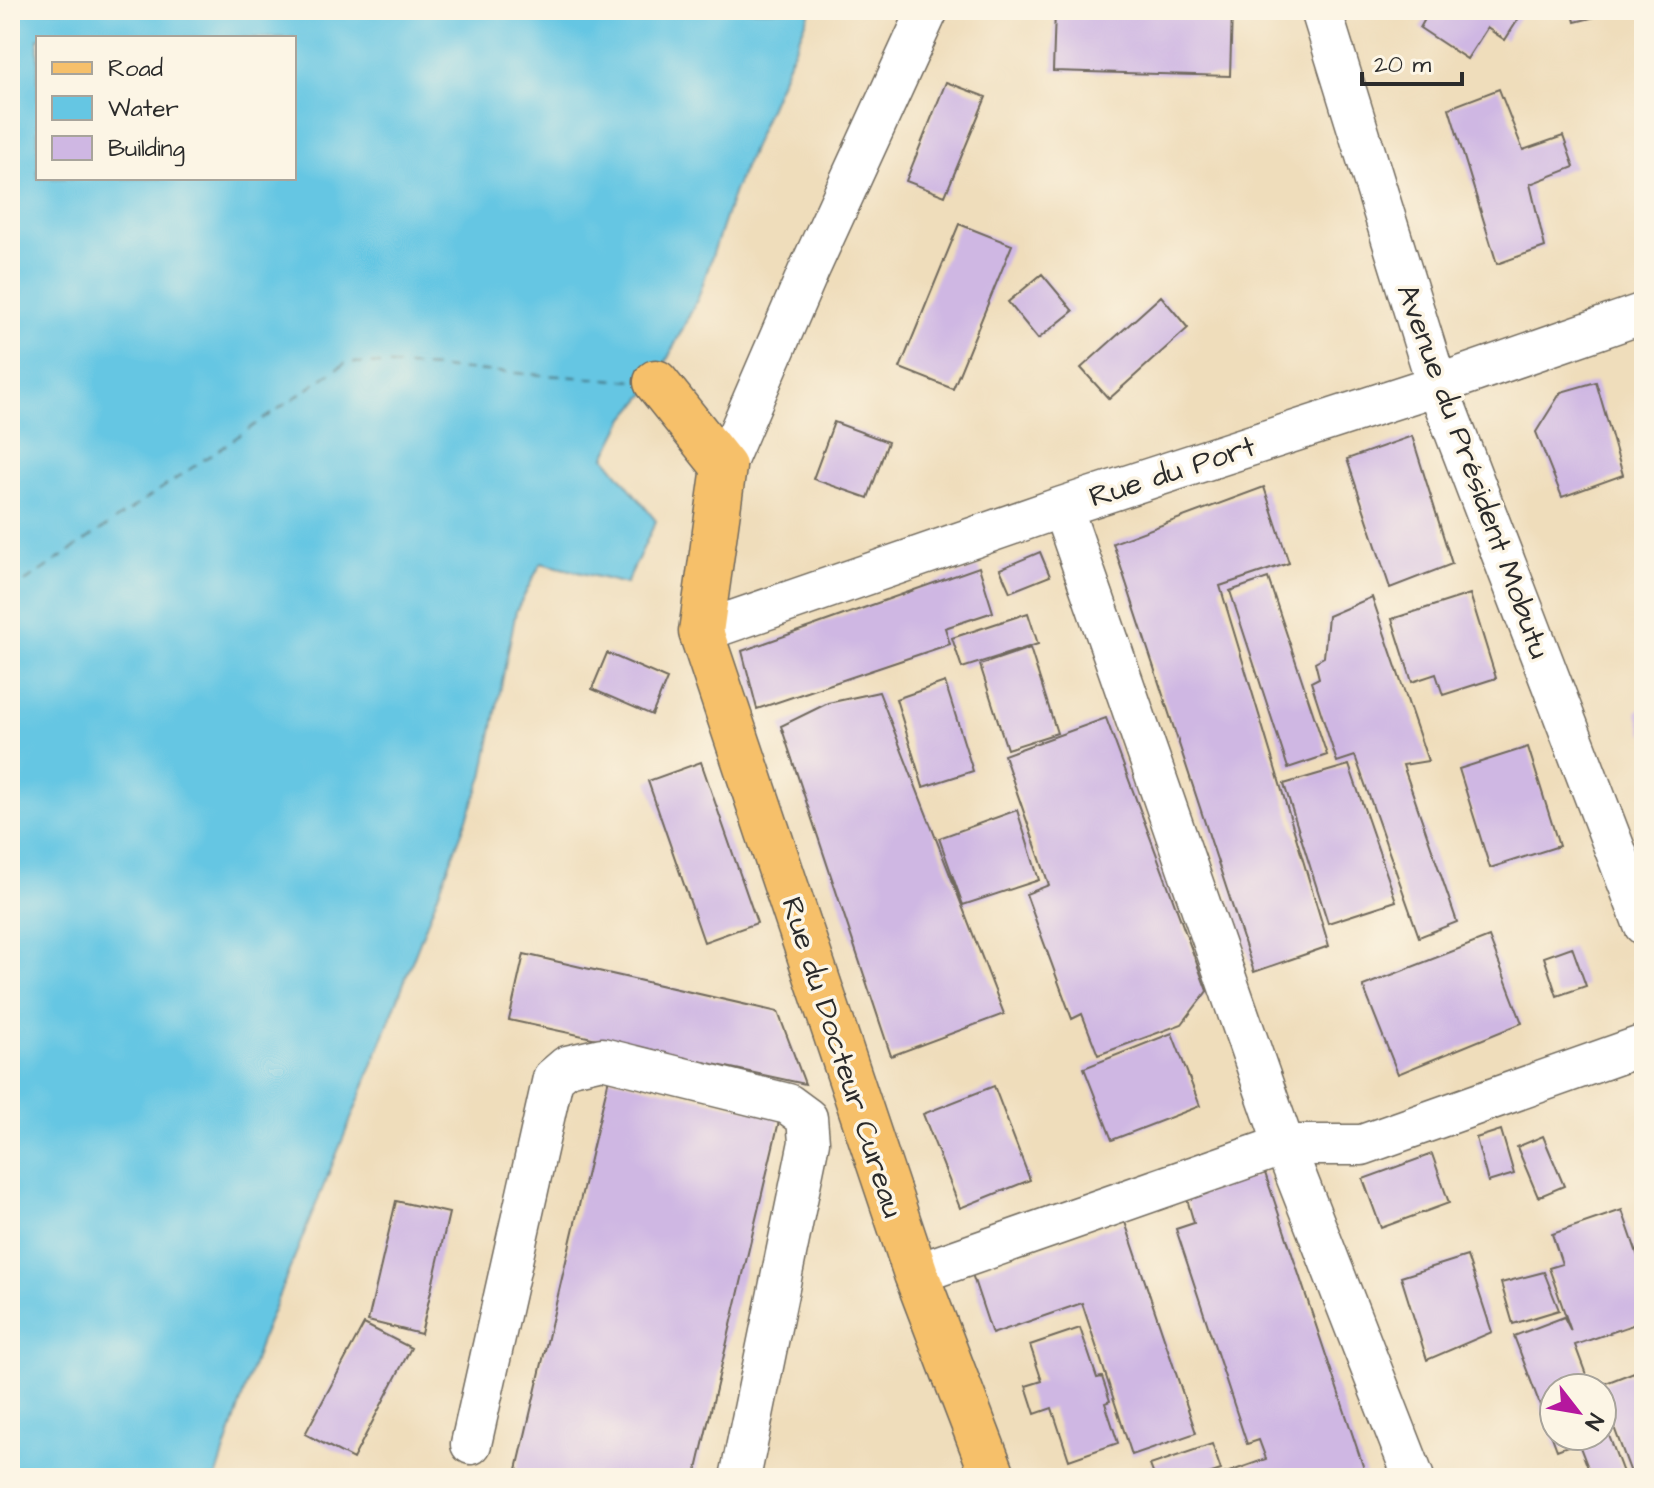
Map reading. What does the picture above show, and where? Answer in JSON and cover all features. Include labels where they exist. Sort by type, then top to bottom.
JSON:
[{"type":"main road","points":[[656,382],[724,467],[701,632]]},
{"type":"main road","name":"Rue du Docteur Cureau","points":[[701,632],[916,1274],[994,1478]]},
{"type":"street","points":[[724,467],[809,270],[928,10]]},
{"type":"street","name":"Avenue du Président Mobutu","points":[[1321,10],[1437,385],[1644,925]]},
{"type":"street","name":"Rue du Port","points":[[701,632],[1062,507],[1437,385],[1644,313]]},
{"type":"street","points":[[1062,507],[1284,1145],[1414,1478]]},
{"type":"street","points":[[916,1274],[1284,1145],[1362,1145],[1644,1045]]},
{"type":"street","points":[[471,1444],[553,1078],[567,1066],[602,1058],[788,1104],[807,1118],[809,1142],[740,1478]]},
{"type":"water","points":[[10,10],[811,10],[734,191],[698,298],[656,382],[625,418],[605,457],[656,521],[626,584],[541,563],[516,611],[483,777],[360,1097],[263,1334],[216,1478],[10,1478]]},
{"type":"building","points":[[1055,10],[1232,10],[1230,76],[1053,71]]},
{"type":"building","points":[[1430,10],[1524,10],[1505,40],[1487,28],[1467,59],[1420,28]]},
{"type":"building","points":[[1572,10],[1619,10],[1619,11],[1575,22]]},
{"type":"building","points":[[946,82],[986,97],[945,196],[906,181]]},
{"type":"building","points":[[1499,89],[1523,150],[1563,136],[1574,167],[1530,184],[1545,247],[1497,264],[1449,108]]},
{"type":"building","points":[[959,224],[1012,245],[953,389],[900,368]]},
{"type":"building","points":[[1042,274],[1073,311],[1038,339],[1008,302]]},
{"type":"building","points":[[1161,296],[1188,328],[1109,399],[1081,368]]},
{"type":"building","points":[[1596,382],[1623,475],[1562,497],[1536,432],[1561,392]]},
{"type":"building","points":[[834,422],[888,442],[868,498],[813,479]]},
{"type":"building","points":[[1412,436],[1452,564],[1390,588],[1347,459]]},
{"type":"building","points":[[1264,487],[1289,563],[1220,586],[1329,946],[1254,972],[1113,543]]},
{"type":"building","points":[[1040,552],[1050,576],[1010,592],[1000,569]]},
{"type":"building","points":[[979,567],[993,612],[945,628],[950,644],[757,709],[742,651]]},
{"type":"building","points":[[1268,578],[1327,755],[1288,768],[1230,591]]},
{"type":"building","points":[[1470,594],[1496,678],[1443,695],[1436,674],[1412,682],[1392,619]]},
{"type":"building","points":[[1372,597],[1428,761],[1403,765],[1457,922],[1419,937],[1355,756],[1337,762],[1311,682],[1319,678],[1315,662],[1324,657],[1328,616]]},
{"type":"building","points":[[1028,613],[1038,644],[962,668],[952,638]]},
{"type":"building","points":[[1030,648],[1057,733],[1007,749],[980,665]]},
{"type":"building","points":[[607,653],[667,679],[652,715],[592,689]]},
{"type":"building","points":[[945,682],[973,771],[923,787],[896,699]]},
{"type":"building","points":[[879,692],[1004,1014],[891,1056],[781,726],[828,703]]},
{"type":"building","points":[[1644,708],[1644,735],[1643,735],[1636,711]]},
{"type":"building","points":[[1106,718],[1207,991],[1182,1024],[1098,1055],[1082,1014],[1072,1019],[1026,894],[1049,885],[1004,755]]},
{"type":"building","points":[[1528,747],[1559,846],[1490,868],[1459,769]]},
{"type":"building","points":[[701,762],[757,923],[704,942],[648,781]]},
{"type":"building","points":[[1349,765],[1396,901],[1328,923],[1284,784]]},
{"type":"building","points":[[1017,810],[1039,880],[963,905],[939,838]]},
{"type":"building","points":[[1489,937],[1522,1023],[1398,1074],[1363,986]]},
{"type":"building","points":[[1572,947],[1586,986],[1557,996],[1544,957]]},
{"type":"building","points":[[524,954],[778,1012],[805,1084],[509,1020]]},
{"type":"building","points":[[1172,1033],[1200,1106],[1112,1140],[1084,1068]]},
{"type":"building","points":[[609,1078],[780,1117],[695,1478],[515,1478]]},
{"type":"building","points":[[994,1086],[1030,1180],[960,1208],[923,1114]]},
{"type":"building","points":[[1501,1130],[1514,1174],[1488,1182],[1476,1138]]},
{"type":"building","points":[[1543,1136],[1564,1186],[1538,1197],[1517,1147]]},
{"type":"building","points":[[1432,1154],[1449,1203],[1381,1228],[1363,1179]]},
{"type":"building","points":[[1265,1173],[1367,1478],[1212,1478],[1266,1459],[1259,1440],[1247,1444],[1176,1229],[1194,1223],[1187,1199]]},
{"type":"building","points":[[396,1201],[449,1213],[421,1334],[368,1321]]},
{"type":"building","points":[[1622,1210],[1644,1274],[1644,1321],[1575,1345],[1585,1372],[1538,1372],[1538,1400],[1514,1336],[1564,1317],[1571,1331],[1549,1268],[1562,1264],[1552,1234]]},
{"type":"building","points":[[1125,1222],[1196,1433],[1132,1455],[1082,1303],[992,1334],[972,1274]]},
{"type":"building","points":[[1467,1256],[1492,1332],[1427,1360],[1401,1277]]},
{"type":"building","points":[[1544,1272],[1559,1310],[1513,1324],[1501,1283]]},
{"type":"building","points":[[364,1324],[411,1348],[353,1459],[305,1434]]},
{"type":"building","points":[[1080,1328],[1097,1378],[1102,1377],[1110,1401],[1105,1403],[1118,1443],[1069,1460],[1052,1408],[1035,1414],[1026,1386],[1042,1381],[1030,1345]]},
{"type":"building","points":[[1634,1372],[1644,1400],[1644,1478],[1633,1478],[1618,1438],[1618,1378]]},
{"type":"building","points":[[1212,1444],[1221,1470],[1196,1478],[1155,1478],[1150,1465]]},
{"type":"building","points":[[1582,1452],[1615,1452],[1625,1478],[1592,1478]]},
{"type":"ferry route","points":[[10,592],[347,362],[635,381]]}]
